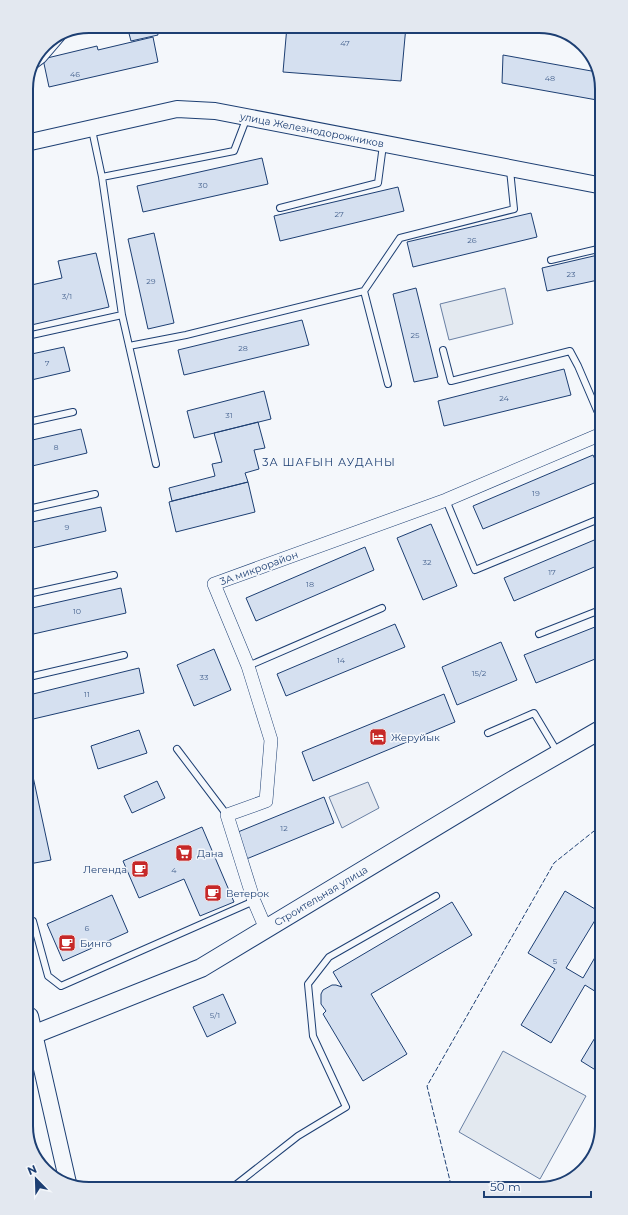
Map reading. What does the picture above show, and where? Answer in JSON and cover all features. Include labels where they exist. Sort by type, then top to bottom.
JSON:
[{"type":"main road","name":"Строительная улица","points":[[33,1036],[201,968],[595,733]]},
{"type":"street","name":"улица Железнодорожников","points":[[33,141],[177,109],[215,111],[595,184]]},
{"type":"street","name":"3А микрорайон","points":[[227,815],[266,801],[271,740],[248,666],[214,584],[446,500],[595,437]]},
{"type":"street","points":[[227,815],[254,901],[266,929]]},
{"type":"street","points":[[33,1040],[67,1177]]},
{"type":"lane","points":[[42,60],[54,45]]},
{"type":"lane","points":[[102,177],[234,151],[247,117]]},
{"type":"lane","points":[[91,128],[102,177],[122,315],[156,464]]},
{"type":"lane","points":[[280,208],[378,183],[383,143]]},
{"type":"lane","points":[[129,346],[186,334],[364,291],[400,238],[514,209],[510,168]]},
{"type":"lane","points":[[551,260],[595,250]]},
{"type":"lane","points":[[364,291],[388,384]]},
{"type":"lane","points":[[33,335],[122,315]]},
{"type":"lane","points":[[443,350],[451,381],[570,351],[595,406]]},
{"type":"lane","points":[[33,421],[73,412]]},
{"type":"lane","points":[[33,508],[96,494]]},
{"type":"lane","points":[[446,500],[475,570],[595,521]]},
{"type":"lane","points":[[33,593],[114,575]]},
{"type":"lane","points":[[248,666],[382,608]]},
{"type":"lane","points":[[538,634],[595,612]]},
{"type":"lane","points":[[33,676],[124,655]]},
{"type":"lane","points":[[488,733],[534,713],[559,754]]},
{"type":"lane","points":[[176,749],[227,815]]},
{"type":"lane","points":[[240,1182],[298,1136],[346,1107],[313,1036],[308,984],[329,957],[436,896]]},
{"type":"lane","points":[[33,924],[48,976],[60,986],[254,901]]},
{"type":"shaded area","points":[[505,288],[513,324],[449,340],[440,304]]},
{"type":"shaded area","points":[[368,782],[379,808],[342,828],[329,797]]},
{"type":"shaded area","points":[[503,1051],[586,1096],[540,1179],[459,1132]]},
{"type":"building","points":[[129,33],[158,33],[158,35],[131,41]]},
{"type":"building","points":[[286,33],[405,33],[401,81],[283,72]]},
{"type":"building","points":[[153,37],[158,62],[49,87],[43,59],[97,46],[98,50]]},
{"type":"building","points":[[503,55],[592,71],[594,78],[595,100],[502,83]]},
{"type":"building","points":[[262,158],[268,184],[143,212],[137,186]]},
{"type":"building","points":[[398,187],[404,211],[280,241],[274,216]]},
{"type":"building","points":[[531,213],[537,237],[413,267],[407,242]]},
{"type":"building","points":[[154,233],[174,323],[148,329],[128,239]]},
{"type":"building","points":[[96,253],[109,307],[33,325],[33,285],[62,278],[58,261]]},
{"type":"building","points":[[595,256],[595,281],[547,291],[542,268]]},
{"type":"building","points":[[416,288],[438,377],[414,382],[393,294]]},
{"type":"building","points":[[302,320],[309,345],[184,375],[178,350]]},
{"type":"building","points":[[64,347],[70,371],[33,380],[33,354]]},
{"type":"building","points":[[564,369],[571,395],[444,426],[438,401]]},
{"type":"building","points":[[264,391],[271,419],[194,438],[187,411]]},
{"type":"building","points":[[258,422],[265,448],[254,450],[259,469],[245,473],[248,482],[172,501],[169,488],[215,476],[212,464],[222,462],[214,433]]},
{"type":"building","points":[[81,429],[87,453],[33,466],[33,440]]},
{"type":"building","points":[[593,455],[595,459],[595,483],[483,529],[473,506]]},
{"type":"building","points":[[248,482],[255,512],[176,532],[169,502]]},
{"type":"building","points":[[101,507],[106,531],[33,548],[33,522]]},
{"type":"building","points":[[431,524],[457,586],[423,600],[397,538]]},
{"type":"building","points":[[595,540],[595,567],[514,601],[504,578]]},
{"type":"building","points":[[365,547],[374,570],[256,621],[246,598]]},
{"type":"building","points":[[121,588],[126,613],[33,634],[33,608]]},
{"type":"building","points":[[395,624],[405,647],[286,696],[277,674]]},
{"type":"building","points":[[595,627],[595,659],[536,683],[524,655]]},
{"type":"building","points":[[501,642],[517,680],[457,705],[442,667]]},
{"type":"building","points":[[214,649],[231,690],[194,706],[177,665]]},
{"type":"building","points":[[139,668],[144,693],[33,719],[33,694]]},
{"type":"building","name":"Жеруйык","points":[[444,694],[455,722],[313,781],[302,752]]},
{"type":"building","points":[[139,730],[147,753],[98,769],[91,746]]},
{"type":"building","points":[[33,777],[51,860],[33,863]]},
{"type":"building","points":[[157,781],[165,798],[132,813],[124,796]]},
{"type":"building","points":[[324,797],[334,823],[244,860],[233,834]]},
{"type":"building","points":[[202,827],[234,902],[200,916],[184,879],[139,898],[123,861]]},
{"type":"building","points":[[565,891],[595,909],[595,920],[566,968],[583,978],[595,957],[595,991],[585,985],[551,1043],[521,1025],[555,969],[528,953]]},
{"type":"building","points":[[112,895],[128,932],[63,961],[47,924]]},
{"type":"building","points":[[452,902],[472,935],[371,994],[407,1054],[363,1081],[323,1014],[326,1011],[321,1004],[321,994],[323,990],[332,985],[342,987],[333,972]]},
{"type":"building","points":[[223,994],[236,1023],[207,1037],[193,1007]]},
{"type":"building","points":[[595,1038],[595,1070],[581,1061]]},
{"type":"fence","points":[[450,1182],[427,1086],[554,863],[594,831],[595,832]]},
{"type":"place","name":"Жеруйык","points":[[378,737]]},
{"type":"place","name":"Дана","points":[[184,853]]},
{"type":"place","name":"Легенда","points":[[140,869]]},
{"type":"place","name":"Ветерок","points":[[213,893]]},
{"type":"place","name":"Бинго","points":[[67,943]]},
{"type":"district","name":"3А ШАҒЫН АУДАНЫ","points":[[329,462]]}]
